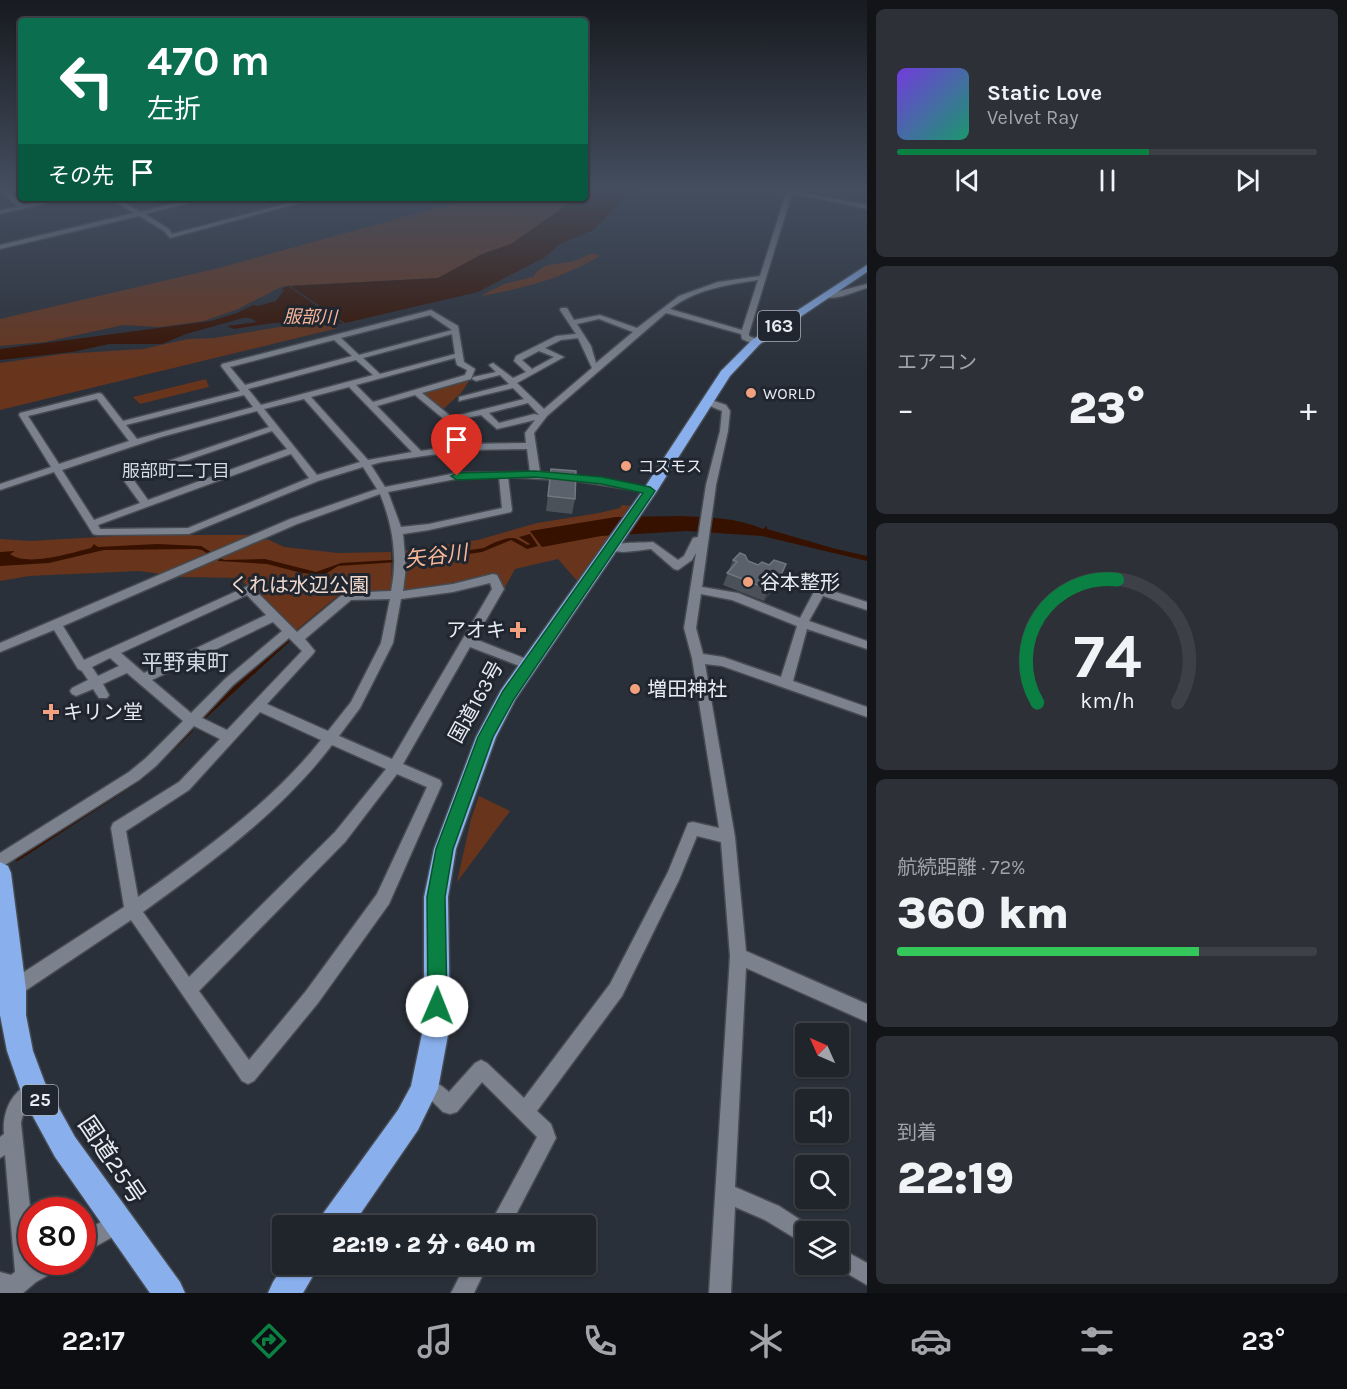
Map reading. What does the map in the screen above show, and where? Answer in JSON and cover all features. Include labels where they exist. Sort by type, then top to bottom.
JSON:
[{"type":"highway","name":"国道163号","points":[[341,1215],[408,1120],[424,1089],[437,1024],[436,897],[445,849],[486,737],[508,695],[650,491],[725,374],[756,342],[867,268]]},
{"type":"highway","name":"国道25号","points":[[0,873],[13,989],[13,1015],[20,1051],[34,1090],[65,1147],[169,1293]]},
{"type":"highway","points":[[284,1293],[297,1275]]},
{"type":"street","points":[[756,342],[748,339],[745,333],[770,250]]},
{"type":"street","points":[[535,474],[530,433],[543,416],[638,331],[675,301],[692,292],[718,284],[761,278]]},
{"type":"street","points":[[824,296],[834,296],[867,286]]},
{"type":"street","points":[[564,310],[587,345],[593,365],[598,368]]},
{"type":"street","points":[[665,310],[745,333]]},
{"type":"street","points":[[315,478],[225,366],[431,312],[455,328],[460,363],[471,369],[468,377],[372,405]]},
{"type":"street","points":[[573,323],[600,317],[638,331]]},
{"type":"street","points":[[121,424],[456,331]]},
{"type":"street","points":[[531,372],[518,361],[519,358],[559,338],[579,336]]},
{"type":"street","points":[[336,338],[379,377]]},
{"type":"street","points":[[462,399],[513,384],[560,357],[539,348]]},
{"type":"street","points":[[0,487],[135,443],[459,355]]},
{"type":"street","points":[[493,365],[530,400],[543,416]]},
{"type":"street","points":[[476,379],[500,373]]},
{"type":"street","points":[[352,385],[417,452]]},
{"type":"street","points":[[416,392],[456,425],[465,447]]},
{"type":"street","points":[[135,443],[99,396],[23,415],[97,532],[189,531],[315,478],[366,463],[417,452],[465,447],[532,446]]},
{"type":"street","points":[[13,989],[132,909],[251,821],[306,768],[332,738],[366,687],[392,629],[399,592],[401,556],[398,531],[392,510],[366,463],[307,397]]},
{"type":"street","points":[[459,418],[530,400]]},
{"type":"street","points":[[708,402],[723,407],[726,411],[690,628],[698,658],[728,837],[738,956],[720,1293]]},
{"type":"street","points":[[483,412],[497,426],[543,416]]},
{"type":"street","points":[[146,504],[127,478],[274,428]]},
{"type":"street","points":[[92,524],[291,451]]},
{"type":"street","points":[[398,531],[429,527],[507,510],[503,474]]},
{"type":"street","points":[[0,648],[325,508],[382,489],[441,478],[535,474],[602,481],[650,491]]},
{"type":"street","points":[[612,546],[623,548],[653,545],[678,566],[688,558],[697,540],[704,538]]},
{"type":"street","points":[[0,861],[134,776],[229,682],[348,597],[453,588],[493,578],[498,589],[395,765],[340,837],[188,990]]},
{"type":"street","points":[[85,665],[248,590],[309,651],[229,737],[184,786],[118,828],[132,909],[248,1075],[312,998],[383,899],[435,784],[258,706]]},
{"type":"street","points":[[697,590],[734,596],[804,624],[867,645]]},
{"type":"street","points":[[786,683],[804,620],[820,591],[867,606]]},
{"type":"street","points":[[143,679],[274,616]]},
{"type":"street","points":[[56,624],[103,695]]},
{"type":"street","points":[[468,641],[530,665]]},
{"type":"street","points":[[112,653],[193,720],[229,737]]},
{"type":"street","points":[[698,658],[723,662],[867,712]]},
{"type":"street","points":[[76,691],[128,667]]},
{"type":"street","points":[[526,1111],[616,990],[674,875],[693,828],[728,837]]},
{"type":"street","points":[[738,956],[867,1013]]},
{"type":"street","points":[[424,1089],[434,1091],[450,1105],[481,1069],[544,1131],[547,1138],[505,1215]]},
{"type":"street","points":[[29,1275],[12,1285],[7,1143],[12,1114],[21,1101],[34,1090]]},
{"type":"street","points":[[726,1193],[772,1213],[795,1228]]},
{"type":"street","points":[[96,1236],[118,1223]]},
{"type":"street","points":[[849,1264],[867,1275]]},
{"type":"street","points":[[462,1293],[471,1275]]},
{"type":"green space","points":[[283,250],[493,250],[438,278],[283,286],[238,309],[204,321],[160,327],[123,325],[45,342],[0,346],[0,319],[219,268]]},
{"type":"green space","points":[[593,253],[600,256],[557,277],[483,296],[504,284],[533,277],[545,266],[572,261]]},
{"type":"green space","points":[[324,325],[338,328],[0,410],[0,363],[62,354],[143,349],[188,339],[215,338],[279,327]]},
{"type":"green space","points":[[471,378],[461,393],[442,410],[421,394]]},
{"type":"green space","points":[[206,379],[209,387],[140,404],[133,397]]},
{"type":"green space","points":[[622,505],[632,506],[578,582],[558,559],[515,569],[504,589],[497,574],[454,584],[403,591],[403,551],[478,540],[537,523],[599,513],[620,508]]},
{"type":"green space","name":"くれは水辺公園","points":[[133,535],[246,535],[269,540],[284,547],[338,553],[391,552],[392,590],[346,593],[299,633],[295,632],[239,578],[183,577],[139,571],[29,576],[0,581],[0,539],[30,541]]},
{"type":"green space","points":[[479,796],[510,811],[457,882],[471,819]]},
{"type":"water","points":[[493,250],[553,250],[545,257],[478,292],[345,323],[290,286],[438,278]]},
{"type":"water","name":"服部川","points":[[288,286],[343,324],[323,321],[273,323],[234,329],[227,326],[257,322],[250,318],[243,318],[186,334],[162,344],[109,344],[72,352],[0,360],[0,349],[211,321],[253,305],[258,306],[276,301],[284,290],[281,289]]},
{"type":"water","points":[[680,516],[733,520],[763,529],[767,526],[767,529],[867,556],[867,561],[762,536],[687,531],[601,536],[542,547],[530,531],[616,517]]},
{"type":"water","points":[[530,534],[538,546],[527,549],[511,540],[482,552],[428,560],[338,566],[324,575],[302,573],[267,564],[219,561],[202,550],[196,549],[104,550],[49,563],[0,566],[0,552],[15,551],[10,554],[18,558],[38,559],[91,548],[94,544],[98,547],[157,544],[201,546],[224,560],[265,559],[316,572],[341,563],[440,557],[442,554],[484,548],[510,538],[528,545],[530,544],[519,537]]},
{"type":"building","points":[[551,469],[576,471],[575,499],[548,496]]},
{"type":"building","points":[[740,553],[745,555],[748,561],[758,565],[762,562],[769,565],[774,560],[786,564],[781,575],[768,589],[727,573],[737,562],[733,560]]},
{"type":"waterway","points":[[299,630],[346,591]]},
{"type":"waterway","points":[[253,673],[288,641]]},
{"type":"waterway","points":[[204,717],[254,671]]},
{"type":"waterway","points":[[171,750],[191,730]]},
{"type":"waterway","points":[[17,859],[144,776]]},
{"type":"place","name":"WORLD","points":[[751,393]]},
{"type":"place","name":"コスモス","points":[[626,466]]},
{"type":"place","name":"谷本整形","points":[[748,582]]},
{"type":"place","name":"アオキ","points":[[518,630]]},
{"type":"place","name":"増田神社","points":[[635,689]]},
{"type":"place","name":"キリン堂","points":[[51,712]]},
{"type":"district","name":"服部町二丁目","points":[[176,471]]},
{"type":"district","name":"平野東町","points":[[185,663]]},
{"type":"route","points":[[437,1006],[436,897],[445,849],[486,737],[508,695],[650,491],[602,481],[535,474],[457,476]]},
{"type":"water label","name":"矢谷川","points":[[436,556]]}]
